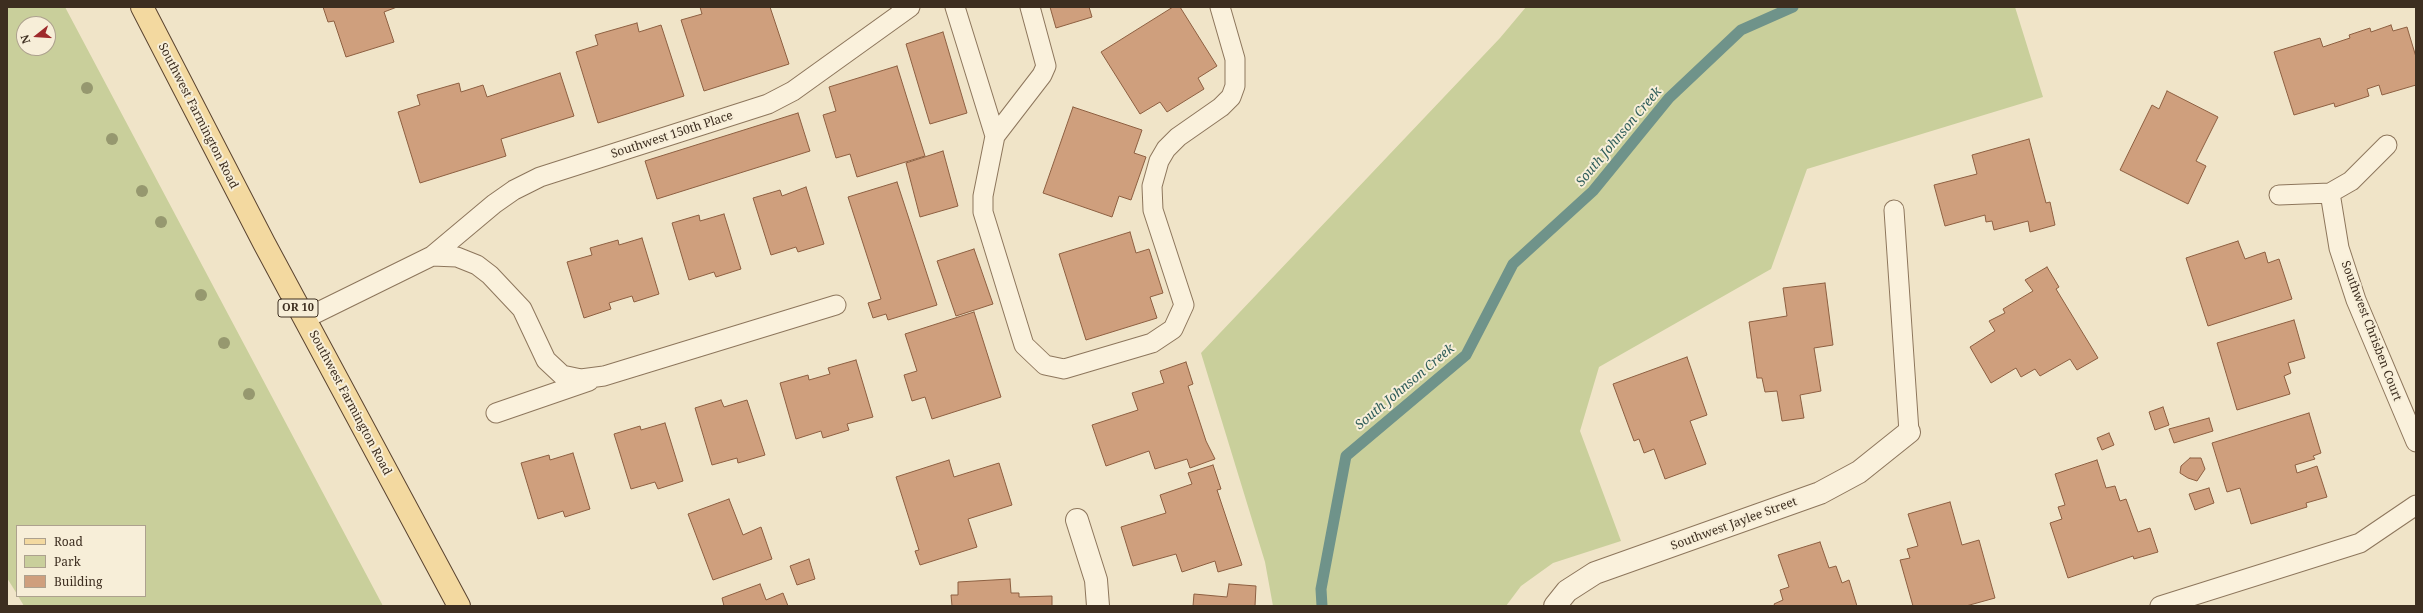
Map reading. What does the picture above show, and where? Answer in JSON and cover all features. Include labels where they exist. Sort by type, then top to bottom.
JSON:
[{"type":"main road","name":"Southwest Farmington Road","points":[[142,7],[304,319],[459,606]]},
{"type":"street","name":"Southwest Jaylee Street","points":[[1555,606],[1567,591],[1595,574],[1820,493],[1859,472],[1909,432]]},
{"type":"street","points":[[1077,520],[1096,580],[1098,606]]},
{"type":"lane","name":"Southwest 150th Place","points":[[304,319],[432,256],[514,190],[540,177],[768,104],[793,91],[910,7]]},
{"type":"lane","points":[[955,7],[995,136]]},
{"type":"lane","points":[[1030,7],[1046,66],[1042,75],[995,136],[983,196],[982,212],[1024,345],[1045,365],[1064,369],[1152,343],[1174,329],[1184,305],[1153,210],[1152,186],[1160,160],[1166,149],[1178,137],[1221,107],[1231,97],[1235,86],[1235,59],[1220,7]]},
{"type":"lane","points":[[2279,195],[2330,193],[2351,181],[2387,145]]},
{"type":"lane","name":"Southwest Chrisben Court","points":[[2330,193],[2339,248],[2356,300],[2416,442]]},
{"type":"lane","points":[[1894,210],[1909,432]]},
{"type":"lane","name":"Southwest 150th Place","points":[[432,256],[458,257],[477,265],[490,275],[522,309],[546,360],[562,375],[581,379],[604,376]]},
{"type":"lane","name":"Southwest 150th Place","points":[[496,413],[604,376],[836,305]]},
{"type":"lane","points":[[2160,606],[2360,543],[2416,505]]},
{"type":"green space","points":[[7,7],[65,7],[383,606],[24,606],[19,597],[146,597],[146,525],[16,525],[16,592],[7,578]]},
{"type":"green space","points":[[1526,7],[2015,7],[2043,97],[1807,169],[1771,269],[1599,367],[1580,431],[1621,541],[1553,563],[1521,586],[1506,606],[1273,606],[1265,562],[1201,353],[1500,38]]},
{"type":"building","points":[[323,7],[397,7],[384,12],[394,42],[346,57],[334,21],[328,22]]},
{"type":"building","points":[[700,7],[770,7],[789,64],[704,91],[681,20],[702,14]]},
{"type":"building","points":[[1050,7],[1089,7],[1092,17],[1056,28]]},
{"type":"building","points":[[1173,7],[1180,7],[1217,66],[1198,78],[1204,89],[1167,112],[1160,102],[1140,114],[1101,52]]},
{"type":"building","points":[[637,23],[639,32],[661,25],[684,96],[598,123],[576,52],[598,45],[595,35]]},
{"type":"building","points":[[2391,25],[2393,31],[2407,27],[2416,57],[2416,85],[2382,95],[2379,85],[2367,89],[2369,96],[2335,107],[2334,103],[2294,115],[2274,52],[2320,38],[2323,47],[2350,38],[2349,35],[2370,28],[2371,32]]},
{"type":"building","points":[[943,32],[967,113],[930,124],[906,44]]},
{"type":"building","points":[[897,66],[925,156],[857,177],[850,154],[836,158],[823,115],[836,111],[829,87]]},
{"type":"building","points":[[560,73],[574,116],[501,139],[506,156],[420,183],[398,112],[420,105],[417,95],[459,83],[461,92],[483,85],[487,97]]},
{"type":"building","points":[[2167,91],[2218,117],[2196,161],[2206,166],[2188,204],[2120,170],[2152,105],[2159,109]]},
{"type":"building","points":[[1073,107],[1142,130],[1134,153],[1146,157],[1131,200],[1119,196],[1112,217],[1043,193]]},
{"type":"building","points":[[798,113],[810,151],[657,199],[645,161]]},
{"type":"building","points":[[2029,139],[2046,203],[2050,202],[2055,225],[2030,232],[2028,221],[1994,230],[1992,221],[1986,222],[1985,215],[1945,226],[1934,185],[1977,174],[1972,155]]},
{"type":"building","points":[[943,151],[958,206],[920,217],[906,163]]},
{"type":"building","points":[[897,182],[937,305],[888,320],[886,314],[873,318],[868,303],[881,299],[848,197]]},
{"type":"building","points":[[806,187],[824,244],[798,252],[796,247],[771,255],[753,198],[780,190],[782,196]]},
{"type":"building","points":[[724,214],[741,269],[716,277],[714,272],[689,280],[672,223],[699,215],[700,221]]},
{"type":"building","points":[[1130,232],[1136,253],[1149,249],[1163,293],[1150,297],[1157,318],[1086,340],[1059,254]]},
{"type":"building","points":[[642,238],[659,294],[634,302],[632,296],[609,303],[611,309],[584,318],[567,262],[592,255],[590,248],[618,240],[619,245]]},
{"type":"building","points":[[2238,241],[2245,259],[2265,252],[2268,263],[2279,259],[2292,299],[2208,326],[2186,258]]},
{"type":"building","points":[[974,249],[993,304],[956,316],[937,261]]},
{"type":"building","points":[[2047,267],[2059,287],[2056,289],[2098,358],[2077,370],[2070,359],[2040,376],[2035,369],[2021,377],[2016,368],[1991,383],[1970,347],[1995,331],[1989,321],[2005,313],[2003,309],[2033,291],[2025,280]]},
{"type":"building","points":[[1825,283],[1833,345],[1814,348],[1821,391],[1800,395],[1804,418],[1782,421],[1777,391],[1765,392],[1762,378],[1757,378],[1749,322],[1787,316],[1783,288]]},
{"type":"building","points":[[974,312],[1001,397],[932,419],[925,397],[912,401],[904,375],[917,371],[905,334]]},
{"type":"building","points":[[2294,320],[2305,358],[2288,363],[2291,373],[2284,376],[2290,394],[2237,410],[2217,343]]},
{"type":"building","points":[[1687,357],[1707,415],[1690,421],[1706,464],[1665,479],[1654,449],[1644,453],[1639,439],[1634,441],[1613,384]]},
{"type":"building","points":[[856,360],[873,417],[847,424],[849,430],[823,438],[821,431],[796,439],[780,383],[808,375],[809,380],[830,374],[828,368]]},
{"type":"building","points":[[1186,362],[1193,384],[1188,386],[1206,441],[1215,459],[1190,468],[1187,459],[1155,469],[1149,451],[1106,466],[1092,425],[1138,410],[1132,393],[1164,383],[1160,371]]},
{"type":"building","points":[[721,400],[724,407],[747,400],[765,455],[738,463],[737,458],[712,465],[695,408]]},
{"type":"building","points":[[2163,407],[2169,425],[2155,430],[2149,412]]},
{"type":"building","points":[[2309,413],[2321,453],[2313,456],[2315,459],[2295,465],[2297,473],[2317,466],[2327,497],[2306,503],[2307,507],[2251,524],[2240,488],[2227,492],[2212,443]]},
{"type":"building","points":[[2209,418],[2213,431],[2174,443],[2169,429]]},
{"type":"building","points":[[665,423],[683,481],[658,489],[655,482],[631,489],[614,434],[640,426],[641,430]]},
{"type":"building","points":[[2109,433],[2114,445],[2102,450],[2097,438]]},
{"type":"building","points":[[573,453],[590,509],[565,517],[563,511],[538,519],[521,463],[549,455],[550,460]]},
{"type":"building","points":[[2190,458],[2201,458],[2205,469],[2197,481],[2180,473],[2181,466]]},
{"type":"building","points":[[949,460],[954,477],[999,463],[1012,505],[968,519],[977,547],[920,565],[915,551],[919,550],[896,477]]},
{"type":"building","points":[[2097,460],[2106,488],[2115,486],[2120,501],[2126,499],[2138,532],[2150,528],[2158,552],[2134,559],[2133,556],[2068,578],[2050,523],[2062,519],[2058,507],[2065,505],[2055,474]]},
{"type":"building","points":[[1213,465],[1221,489],[1217,490],[1242,565],[1218,572],[1215,561],[1182,572],[1176,554],[1133,566],[1121,527],[1166,513],[1160,495],[1192,484],[1188,473]]},
{"type":"building","points":[[2209,488],[2214,503],[2195,510],[2189,494]]},
{"type":"building","points":[[729,499],[743,535],[761,527],[772,559],[713,580],[688,514]]},
{"type":"building","points":[[1950,502],[1962,545],[1979,540],[1995,598],[1966,606],[1913,606],[1900,560],[1910,558],[1907,549],[1918,546],[1908,514]]},
{"type":"building","points":[[1820,542],[1829,568],[1836,566],[1842,583],[1849,580],[1857,606],[1775,606],[1774,604],[1783,600],[1780,590],[1789,587],[1778,555]]},
{"type":"building","points":[[809,559],[815,579],[797,585],[790,566]]},
{"type":"building","points":[[1010,579],[1011,593],[1019,593],[1019,597],[1052,596],[1052,606],[952,606],[951,595],[958,595],[958,582]]},
{"type":"building","points":[[760,584],[766,600],[783,593],[788,606],[724,606],[722,598]]},
{"type":"building","points":[[1229,584],[1256,586],[1255,606],[1193,606],[1194,594],[1227,597]]},
{"type":"waterway","name":"South Johnson Creek","points":[[1322,606],[1321,589],[1346,456],[1466,355],[1513,264],[1593,191],[1669,98],[1741,30],[1793,7]]}]
